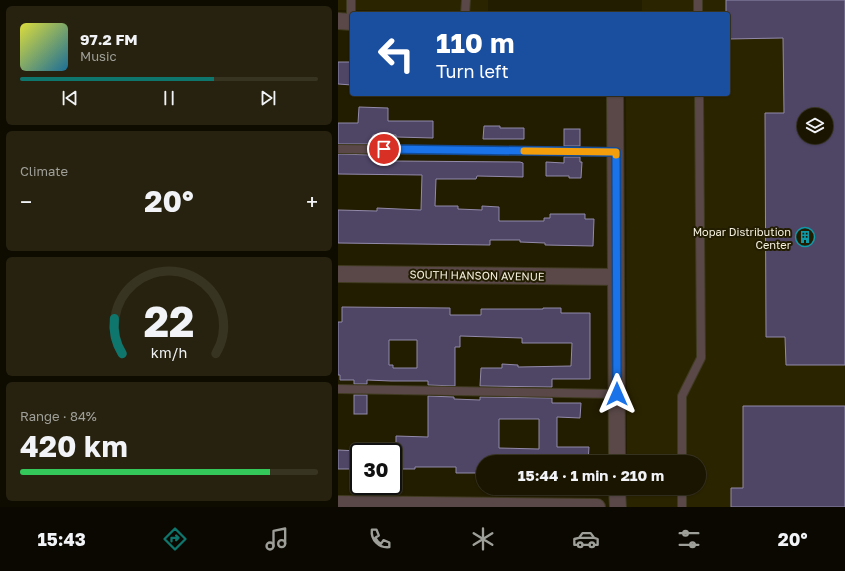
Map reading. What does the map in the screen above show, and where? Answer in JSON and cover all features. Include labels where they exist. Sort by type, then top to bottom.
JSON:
[{"type":"street","points":[[615,96],[617,455]]},
{"type":"street","name":"SOUTH HANSON AVENUE","points":[[338,274],[616,277]]},
{"type":"street","points":[[618,495],[618,507]]},
{"type":"street","points":[[338,504],[597,507]]},
{"type":"lane","points":[[347,22],[351,0]]},
{"type":"lane","points":[[466,0],[466,12]]},
{"type":"lane","points":[[698,0],[698,12]]},
{"type":"lane","points":[[682,455],[682,396],[701,358],[699,96]]},
{"type":"lane","points":[[338,149],[616,152]]},
{"type":"lane","points":[[338,389],[617,394]]},
{"type":"lane","points":[[682,495],[682,507]]},
{"type":"shaded area","points":[[338,0],[488,0],[488,12],[338,10]]},
{"type":"shaded area","points":[[642,0],[845,0],[845,507],[627,507],[627,495],[706,495],[706,455],[627,455],[626,96],[730,96],[730,12],[642,12]]},
{"type":"building","name":"Mopar Distribution Center","points":[[726,0],[845,0],[845,365],[786,365],[785,337],[766,337],[765,113],[784,113],[783,38],[730,39],[730,12],[726,12]]},
{"type":"building","points":[[338,62],[350,62],[350,85],[338,84]]},
{"type":"building","points":[[359,107],[388,108],[388,121],[433,121],[433,138],[373,135],[373,144],[338,144],[338,123],[358,123]]},
{"type":"building","points":[[484,126],[524,128],[524,139],[483,139]]},
{"type":"building","points":[[564,129],[580,129],[580,146],[564,146]]},
{"type":"building","points":[[338,154],[373,155],[373,159],[375,160],[393,161],[523,163],[523,177],[477,176],[476,179],[436,179],[435,206],[458,206],[458,209],[482,210],[482,206],[499,207],[499,221],[544,221],[544,218],[550,218],[550,214],[585,214],[585,219],[594,219],[593,246],[545,245],[545,243],[520,242],[520,240],[490,240],[490,245],[338,243],[338,210],[377,211],[377,208],[421,210],[422,175],[338,174]]},
{"type":"building","points":[[564,157],[580,157],[580,162],[582,162],[581,178],[569,178],[569,176],[546,176],[546,162],[564,163]]},
{"type":"building","points":[[342,307],[450,308],[450,315],[481,315],[481,309],[543,308],[561,308],[561,313],[590,313],[590,379],[552,379],[552,387],[480,386],[481,368],[502,368],[502,364],[518,365],[518,367],[571,366],[572,343],[522,343],[522,338],[460,336],[460,347],[455,347],[455,386],[428,385],[428,381],[367,380],[367,384],[354,384],[354,380],[340,380],[340,375],[338,375],[338,322],[342,322]],"holes":[[[389,340],[417,340],[417,368],[393,368],[393,365],[389,365]]]},
{"type":"building","points":[[354,395],[367,395],[367,414],[354,414]]},
{"type":"building","points":[[428,396],[480,400],[480,397],[552,398],[552,403],[581,403],[580,418],[557,417],[557,447],[589,447],[588,455],[476,455],[476,473],[456,473],[456,467],[415,467],[415,469],[402,469],[402,443],[396,443],[396,436],[428,437]],"holes":[[[499,419],[539,419],[539,449],[499,448]]]},
{"type":"building","points":[[743,406],[845,406],[845,507],[731,507],[731,488],[743,488]]},
{"type":"building","points":[[338,450],[350,451],[350,469],[338,469]]},
{"type":"slow traffic","points":[[524,151],[616,152],[616,155]]},
{"type":"place","name":"Mopar Distribution Center","points":[[805,237]]},
{"type":"route","points":[[384,149],[616,152],[617,394]]}]
